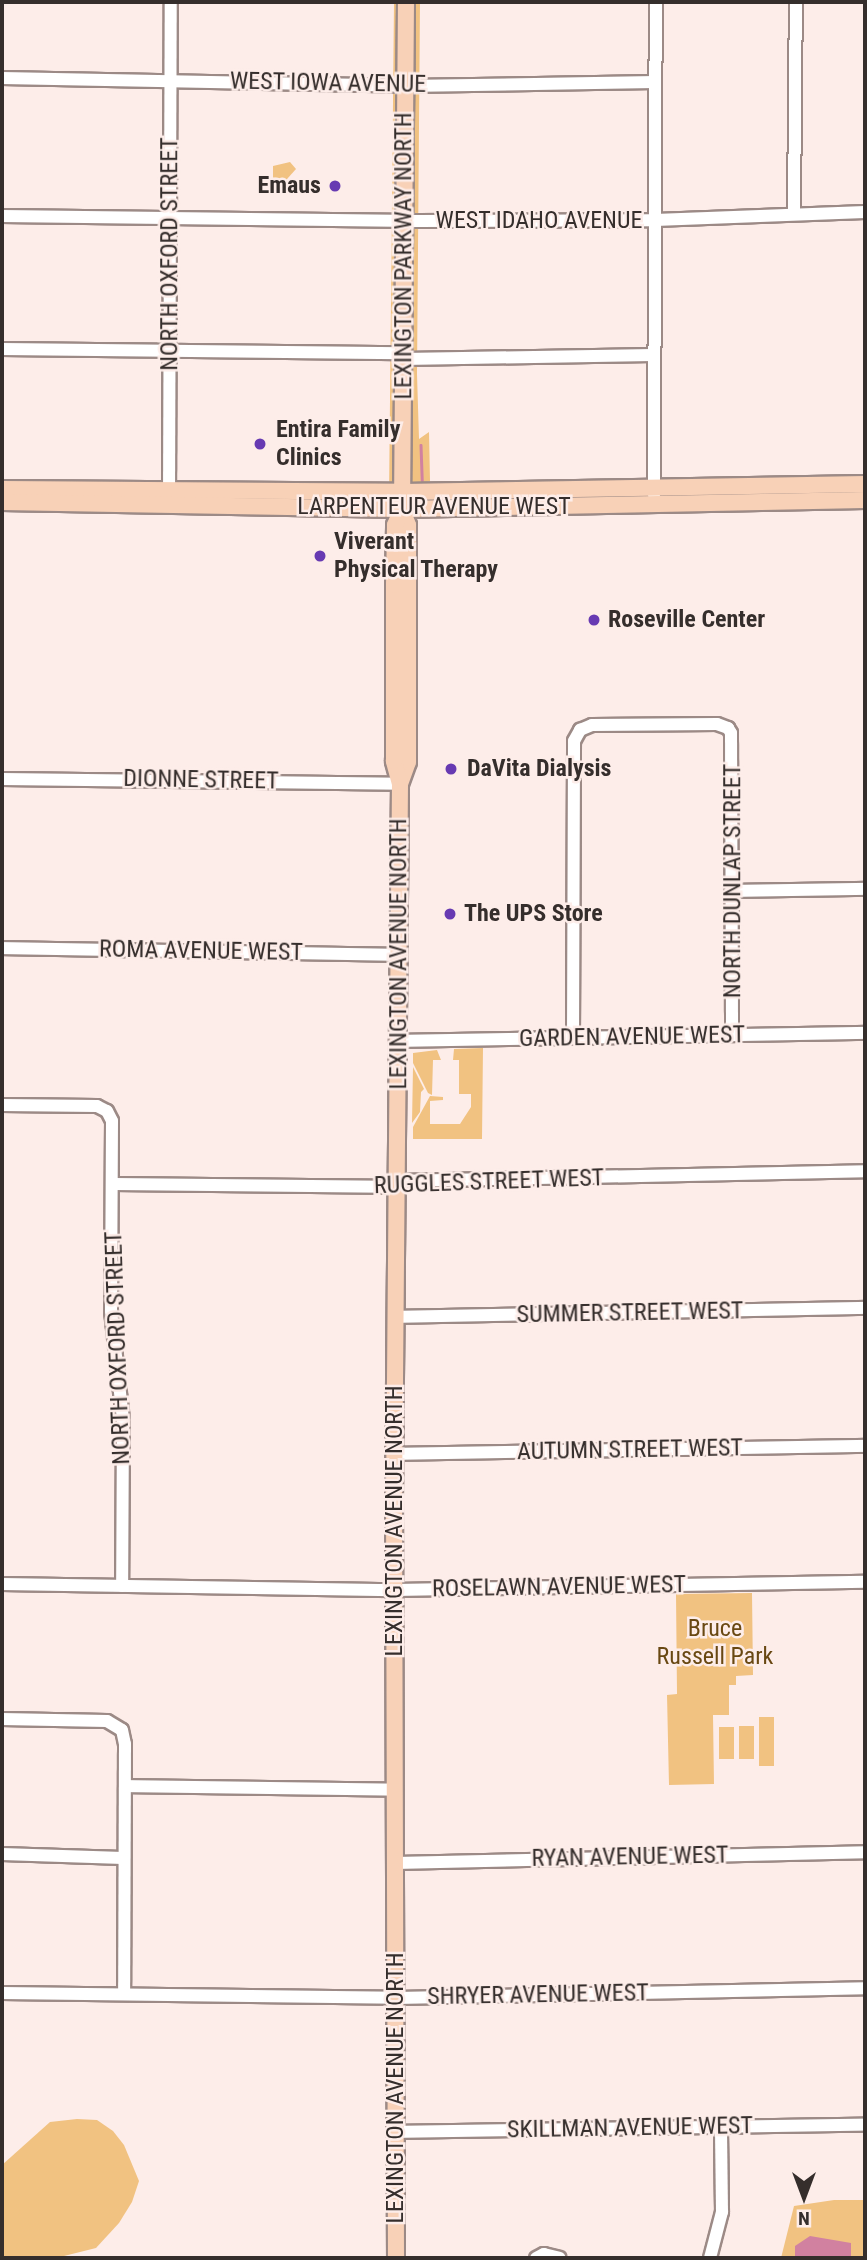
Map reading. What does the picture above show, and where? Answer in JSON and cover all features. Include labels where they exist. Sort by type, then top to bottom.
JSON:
[{"type":"main road","name":"LEXINGTON PARKWAY NORTH","points":[[402,509],[406,2]]},
{"type":"main road","name":"LARPENTEUR AVENUE WEST","points":[[2,489],[403,492],[865,484]]},
{"type":"main road","name":"LARPENTEUR AVENUE WEST","points":[[2,502],[402,509],[865,500]]},
{"type":"main road","name":"LEXINGTON AVENUE NORTH","points":[[396,2258],[395,1317],[400,784],[408,762],[408,525],[402,509]]},
{"type":"street","name":"NORTH OXFORD STREET","points":[[169,507],[171,2]]},
{"type":"street","points":[[654,505],[656,2]]},
{"type":"street","points":[[794,213],[796,2]]},
{"type":"street","name":"WEST IOWA AVENUE","points":[[2,78],[405,86],[655,82]]},
{"type":"street","name":"WEST IDAHO AVENUE","points":[[2,216],[404,221],[655,220],[865,212]]},
{"type":"street","points":[[2,349],[403,356],[653,355]]},
{"type":"street","name":"NORTH DUNLAP STREET","points":[[572,1038],[574,741],[580,730],[592,725],[717,723],[728,728],[733,741],[732,1035]]},
{"type":"street","name":"DIONNE STREET","points":[[2,779],[400,784]]},
{"type":"street","points":[[734,891],[865,889]]},
{"type":"street","name":"ROMA AVENUE WEST","points":[[2,948],[400,956]]},
{"type":"street","name":"GARDEN AVENUE WEST","points":[[399,1041],[865,1033]]},
{"type":"street","name":"NORTH OXFORD STREET","points":[[2,1105],[97,1106],[107,1111],[112,1121],[114,1184],[111,1311],[123,1419],[122,1586]]},
{"type":"street","name":"RUGGLES STREET WEST","points":[[114,1184],[384,1187],[398,1181],[865,1171]]},
{"type":"street","name":"SUMMER STREET WEST","points":[[395,1317],[865,1308]]},
{"type":"street","name":"AUTUMN STREET WEST","points":[[394,1454],[865,1446]]},
{"type":"street","name":"ROSELAWN AVENUE WEST","points":[[2,1584],[395,1590],[865,1582]]},
{"type":"street","points":[[2,1720],[107,1721],[118,1726],[124,1736],[124,1993]]},
{"type":"street","points":[[125,1786],[396,1790]]},
{"type":"street","name":"RYAN AVENUE WEST","points":[[395,1863],[865,1852]]},
{"type":"street","points":[[2,1854],[123,1858]]},
{"type":"street","name":"SHRYER AVENUE WEST","points":[[2,1993],[396,1998],[865,1988]]},
{"type":"street","name":"SKILLMAN AVENUE WEST","points":[[395,2132],[865,2124]]},
{"type":"street","points":[[710,2258],[722,2212],[721,2126]]},
{"type":"street","points":[[536,2258],[544,2254],[560,2258]]},
{"type":"green space","points":[[394,2],[420,2],[417,374],[419,439],[429,432],[430,481],[420,483],[418,500],[389,499]]},
{"type":"green space","points":[[290,162],[296,169],[279,188],[273,188],[273,166]]},
{"type":"green space","points":[[483,1048],[482,1139],[413,1139],[413,1127],[430,1096],[443,1097],[443,1100],[430,1101],[430,1124],[460,1124],[471,1107],[471,1094],[459,1094],[459,1060],[453,1060],[454,1049]]},
{"type":"green space","points":[[437,1050],[441,1060],[433,1060],[432,1095],[428,1093],[413,1063],[413,1053]]},
{"type":"green space","points":[[413,1067],[424,1089],[421,1092],[420,1112],[412,1123]]},
{"type":"green space","name":"Bruce Russell Park","points":[[752,1593],[753,1675],[736,1676],[736,1685],[729,1685],[729,1715],[713,1715],[714,1784],[669,1785],[667,1695],[677,1694],[676,1594]]},
{"type":"green space","points":[[759,1717],[774,1717],[774,1766],[759,1766]]},
{"type":"green space","points":[[739,1726],[754,1726],[754,1759],[739,1759]]},
{"type":"green space","points":[[719,1727],[734,1727],[734,1759],[719,1759]]},
{"type":"green space","points":[[97,2120],[113,2131],[124,2145],[139,2181],[132,2202],[119,2223],[96,2248],[56,2258],[2,2258],[2,2165],[50,2122]]},
{"type":"green space","points":[[834,2200],[865,2200],[865,2258],[781,2258],[794,2206]]},
{"type":"shaded area","points":[[810,2236],[851,2243],[851,2258],[795,2258],[795,2246]]},
{"type":"waterway","points":[[421,445],[422,480]]},
{"type":"place","name":"Emaus","points":[[335,186]]},
{"type":"place","name":"Entira Family Clinics","points":[[260,444]]},
{"type":"place","name":"Viverant Physical Therapy","points":[[320,556]]},
{"type":"place","name":"Roseville Center","points":[[594,620]]},
{"type":"place","name":"DaVita Dialysis","points":[[451,769]]},
{"type":"place","name":"The UPS Store","points":[[450,914]]}]
